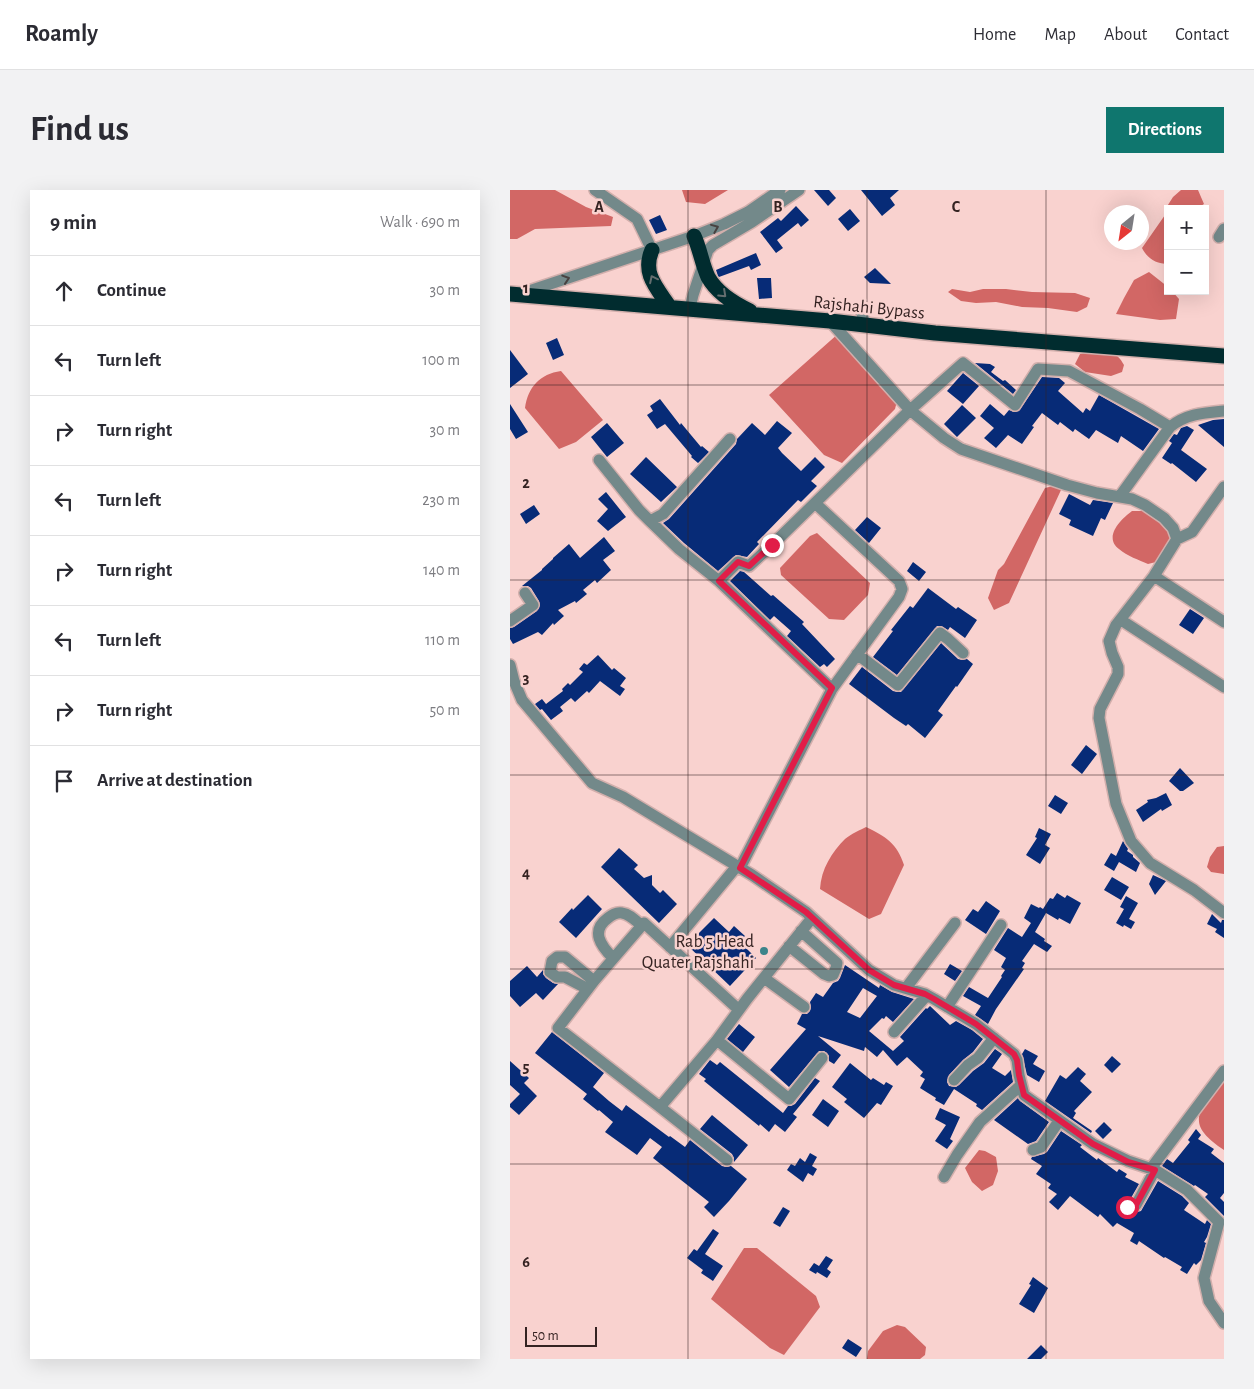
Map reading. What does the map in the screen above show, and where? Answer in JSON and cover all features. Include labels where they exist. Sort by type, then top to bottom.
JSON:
[{"type":"highway","points":[[694,236],[709,278],[716,287],[729,300],[759,316]]},
{"type":"highway","points":[[652,250],[648,269],[668,306]]},
{"type":"highway","name":"Rajshahi Bypass","points":[[515,294],[830,321],[863,317],[935,334],[1224,356]]},
{"type":"street","points":[[596,190],[637,219],[652,250]]},
{"type":"street","points":[[515,294],[694,236],[748,212],[780,190]]},
{"type":"street","points":[[690,308],[703,262],[712,245],[752,222],[799,190]]},
{"type":"street","points":[[830,321],[910,410],[944,438],[961,448],[1067,484],[1097,493],[1132,499],[1146,505],[1164,518],[1173,528],[1177,539]]},
{"type":"street","points":[[719,581],[738,562],[749,566],[910,410],[963,363],[1015,405],[1038,369],[1069,371],[1140,408],[1170,427]]},
{"type":"street","points":[[1120,496],[1170,427],[1189,416],[1224,412]]},
{"type":"street","points":[[650,521],[663,514],[730,439]]},
{"type":"street","points":[[599,460],[650,521],[679,549],[719,581],[832,688]]},
{"type":"street","points":[[1224,486],[1192,532],[1177,539],[1154,576],[1116,625],[1109,641],[1118,667],[1118,674],[1100,709],[1099,718],[1116,804],[1131,841],[1150,863],[1194,890],[1224,913]]},
{"type":"street","points":[[670,947],[739,867],[832,688],[899,597],[902,589],[899,581],[815,503]]},
{"type":"street","points":[[1154,576],[1224,622]]},
{"type":"street","points":[[510,622],[533,605],[525,592]]},
{"type":"street","points":[[1121,620],[1224,687]]},
{"type":"street","points":[[858,654],[898,685],[940,634],[963,653]]},
{"type":"street","points":[[510,665],[522,700],[592,783],[623,798],[739,867],[806,912],[869,970],[894,985],[927,995],[976,1024],[1014,1054],[1024,1095],[1093,1144],[1128,1162],[1155,1170],[1187,1190],[1219,1222],[1204,1278],[1209,1301],[1224,1323]]},
{"type":"street","points":[[613,958],[604,949],[598,934],[604,921],[614,913],[623,913],[633,918],[642,926],[644,924],[739,1010]]},
{"type":"street","points":[[660,1107],[717,1040],[812,918]]},
{"type":"street","points":[[906,988],[955,923]]},
{"type":"street","points":[[642,926],[613,958],[558,1028],[727,1160]]},
{"type":"street","points":[[947,1007],[1001,926]]},
{"type":"street","points":[[790,946],[824,974],[828,976],[833,975],[837,963],[801,931]]},
{"type":"street","points":[[764,978],[804,1007]]},
{"type":"street","points":[[894,1032],[927,995]]},
{"type":"street","points":[[954,1080],[968,1065],[978,1058],[994,1038]]},
{"type":"street","points":[[717,1040],[789,1099],[822,1058]]},
{"type":"street","points":[[1155,1170],[1152,1167],[1224,1071]]},
{"type":"street","points":[[944,1177],[980,1122],[1021,1085]]},
{"type":"street","points":[[1033,1150],[1040,1147],[1059,1121]]},
{"type":"street","points":[[1127,1207],[1136,1205],[1155,1170]]},
{"type":"shaded area","points":[[510,190],[555,190],[586,207],[613,217],[611,226],[535,229],[517,239],[510,239]]},
{"type":"shaded area","points":[[682,190],[728,190],[705,204],[686,202]]},
{"type":"shaded area","points":[[1181,190],[1198,190],[1204,204],[1168,205]]},
{"type":"shaded area","points":[[1164,216],[1164,264],[1152,260],[1146,255],[1143,250],[1149,250],[1149,238]]},
{"type":"shaded area","points":[[1149,272],[1164,284],[1164,295],[1176,295],[1179,299],[1176,319],[1160,320],[1116,314],[1134,280]]},
{"type":"shaded area","points":[[952,289],[970,292],[983,289],[1006,289],[1075,293],[1090,298],[1087,307],[1077,312],[1022,307],[996,302],[976,303],[961,301],[948,292]]},
{"type":"shaded area","points":[[839,333],[898,397],[895,409],[842,463],[824,455],[769,395]]},
{"type":"shaded area","points":[[1094,350],[1108,351],[1115,355],[1124,365],[1122,372],[1111,376],[1085,372],[1075,364],[1080,354]]},
{"type":"shaded area","points":[[561,371],[603,420],[576,442],[559,449],[525,408],[529,394],[536,383],[547,375]]},
{"type":"shaded area","points":[[1053,486],[1061,490],[1009,603],[994,610],[988,598],[998,570],[1004,564],[1045,488]]},
{"type":"shaded area","points":[[1132,511],[1149,511],[1171,532],[1169,546],[1160,561],[1148,564],[1126,554],[1115,544],[1113,534],[1115,528]]},
{"type":"shaded area","points":[[817,533],[870,583],[868,595],[844,620],[829,619],[781,575],[780,568],[810,536]]},
{"type":"shaded area","points":[[866,827],[879,834],[894,846],[904,865],[881,914],[869,919],[820,889],[822,875],[836,849],[847,837]]},
{"type":"shaded area","points":[[1224,846],[1224,874],[1211,872],[1207,867],[1210,857],[1217,847]]},
{"type":"shaded area","points":[[1224,1080],[1224,1150],[1203,1132],[1199,1124],[1199,1116],[1202,1108]]},
{"type":"shaded area","points":[[979,1150],[996,1157],[998,1171],[993,1185],[982,1191],[972,1182],[965,1168]]},
{"type":"shaded area","points":[[744,1248],[757,1248],[816,1296],[820,1307],[784,1355],[770,1348],[711,1299]]},
{"type":"shaded area","points":[[897,1325],[905,1327],[926,1347],[925,1355],[920,1359],[867,1359],[868,1351],[883,1331]]},
{"type":"building","points":[[814,190],[829,190],[836,198],[828,206]]},
{"type":"building","points":[[861,190],[899,190],[890,198],[895,205],[882,216]]},
{"type":"building","points":[[796,206],[809,220],[801,227],[798,223],[777,240],[783,248],[776,253],[760,232],[778,218],[781,221]]},
{"type":"building","points":[[850,209],[860,221],[848,231],[838,219]]},
{"type":"building","points":[[660,215],[667,230],[656,234],[649,220]]},
{"type":"building","points":[[756,253],[761,265],[751,270],[749,266],[718,276],[716,270]]},
{"type":"building","points":[[875,268],[891,284],[870,283],[864,277]]},
{"type":"building","points":[[757,278],[771,278],[772,298],[759,299]]},
{"type":"building","points":[[557,338],[564,355],[553,360],[546,343]]},
{"type":"building","points":[[510,350],[528,374],[510,388]]},
{"type":"building","points":[[975,363],[990,364],[995,367],[991,372],[1003,381],[1005,380],[1016,390],[1013,394]]},
{"type":"building","points":[[963,373],[979,386],[963,404],[947,391]]},
{"type":"building","points":[[1042,377],[1059,378],[1065,383],[1058,391],[1083,413],[1086,408],[1090,411],[1099,395],[1159,429],[1143,451],[1121,436],[1118,443],[1096,430],[1089,439],[1075,429],[1073,432],[1060,422],[1058,425],[1042,413],[1022,444],[1008,435],[996,448],[984,438],[994,428],[980,416],[990,404],[1004,416],[1009,410],[1019,411]]},
{"type":"building","points":[[660,399],[680,425],[681,423],[701,447],[709,452],[698,463],[665,424],[657,429],[647,415],[653,411],[650,406]]},
{"type":"building","points":[[510,404],[528,432],[516,439],[510,429]]},
{"type":"building","points":[[962,405],[976,418],[957,437],[944,424]]},
{"type":"building","points":[[1224,419],[1224,447],[1198,425]]},
{"type":"building","points":[[777,421],[792,433],[778,448],[782,453],[801,471],[815,457],[825,467],[811,481],[817,486],[801,502],[798,500],[757,542],[759,544],[747,557],[736,555],[718,571],[663,523],[669,519],[736,444],[737,439],[752,423],[765,435]]},
{"type":"building","points":[[607,423],[624,443],[607,457],[591,437]]},
{"type":"building","points":[[1187,426],[1194,430],[1181,450],[1207,469],[1196,482],[1172,463],[1162,458],[1172,443],[1169,441],[1174,434],[1177,435],[1181,428]]},
{"type":"building","points":[[646,457],[677,487],[661,502],[630,474]]},
{"type":"building","points":[[606,492],[626,517],[608,531],[597,521],[608,509],[598,499]]},
{"type":"building","points":[[1069,494],[1090,505],[1093,500],[1113,503],[1105,520],[1101,518],[1093,536],[1069,525],[1071,520],[1059,514]]},
{"type":"building","points":[[534,505],[540,514],[526,524],[520,514]]},
{"type":"building","points":[[867,517],[881,528],[869,543],[855,530]]},
{"type":"building","points":[[604,537],[615,551],[603,560],[611,570],[597,583],[595,580],[583,590],[587,594],[576,603],[575,601],[558,610],[564,616],[554,625],[553,623],[542,635],[538,632],[513,644],[510,639],[510,628],[537,611],[540,605],[531,588],[522,586],[569,544],[580,558]]},
{"type":"building","points":[[913,562],[926,572],[919,581],[907,571]]},
{"type":"building","points":[[740,571],[744,572],[771,596],[773,595],[804,622],[802,624],[835,659],[827,667],[824,664],[820,667],[787,636],[791,631],[774,616],[770,620],[730,581]]},
{"type":"building","points":[[928,588],[956,609],[958,607],[977,620],[965,638],[950,627],[948,630],[937,626],[897,675],[873,657],[910,606],[913,608]]},
{"type":"building","points":[[1190,609],[1204,618],[1193,634],[1179,625]]},
{"type":"building","points":[[941,643],[958,659],[967,659],[973,664],[938,711],[943,715],[925,738],[908,724],[906,726],[894,718],[849,684],[862,667],[893,691],[901,692]]},
{"type":"building","points":[[598,655],[612,670],[614,668],[626,678],[620,686],[625,689],[620,696],[600,681],[589,693],[587,691],[575,702],[571,698],[560,707],[563,711],[551,720],[535,704],[542,699],[546,704],[563,691],[562,689],[568,683],[570,685],[583,672],[579,669],[584,663],[587,665]]},
{"type":"building","points":[[1086,745],[1097,754],[1082,774],[1071,765]]},
{"type":"building","points":[[1180,768],[1194,783],[1183,791],[1180,791],[1169,781]]},
{"type":"building","points":[[1166,793],[1172,805],[1162,811],[1161,809],[1143,822],[1136,810],[1148,802],[1147,800]]},
{"type":"building","points":[[1055,795],[1068,803],[1061,814],[1048,806]]},
{"type":"building","points":[[1039,828],[1051,834],[1045,845],[1050,848],[1040,864],[1026,855],[1037,838],[1035,837]]},
{"type":"building","points":[[1123,841],[1128,849],[1127,851],[1140,863],[1136,872],[1119,862],[1114,871],[1104,865],[1111,853],[1116,856]]},
{"type":"building","points":[[619,848],[638,865],[634,869],[644,878],[652,875],[652,885],[660,893],[663,890],[677,904],[659,923],[601,867]]},
{"type":"building","points":[[1153,875],[1166,881],[1155,895],[1149,884]]},
{"type":"building","points":[[1112,877],[1129,887],[1121,900],[1104,890]]},
{"type":"building","points":[[1057,893],[1065,898],[1067,895],[1081,903],[1070,924],[1046,913],[1035,932],[1052,946],[1047,952],[1034,944],[1022,961],[1025,963],[1022,968],[1024,969],[996,1009],[988,1024],[975,1015],[981,1006],[963,996],[969,987],[988,998],[1005,970],[1001,967],[1006,958],[994,950],[1008,928],[1022,937],[1031,923],[1024,918],[1031,904],[1043,909],[1050,898],[1053,899]]},
{"type":"building","points":[[588,895],[602,909],[576,938],[559,922]]},
{"type":"building","points":[[1126,896],[1138,903],[1129,919],[1135,922],[1131,929],[1116,923],[1124,909],[1120,907]]},
{"type":"building","points":[[986,901],[1000,911],[986,934],[965,920],[973,909],[978,912]]},
{"type":"building","points":[[1212,914],[1221,923],[1224,920],[1224,938],[1215,932],[1217,929],[1207,924]]},
{"type":"building","points":[[714,918],[729,932],[734,926],[745,936],[739,941],[756,958],[730,986],[687,945]]},
{"type":"building","points":[[950,964],[962,971],[955,981],[944,974]]},
{"type":"building","points":[[845,965],[879,988],[880,985],[892,992],[914,999],[893,1022],[886,1016],[869,1031],[893,1051],[904,1041],[900,1037],[930,1006],[950,1025],[956,1021],[983,1039],[973,1052],[949,1075],[947,1082],[949,1086],[956,1087],[959,1085],[984,1063],[995,1049],[1002,1054],[992,1068],[1005,1076],[1011,1070],[1013,1082],[982,1110],[976,1106],[977,1104],[954,1089],[944,1105],[920,1088],[925,1079],[920,1076],[923,1072],[907,1057],[897,1066],[883,1050],[877,1057],[865,1047],[864,1051],[818,1036],[841,1055],[834,1064],[829,1061],[827,1053],[819,1051],[789,1087],[770,1070],[806,1029],[797,1024],[802,1014],[807,1014],[810,1011],[810,1002],[816,993],[823,997],[833,983],[840,978]],"holes":[[[863,988],[877,996],[860,1018],[847,1012]]]},
{"type":"building","points":[[527,966],[537,977],[543,970],[546,978],[558,984],[543,1000],[536,993],[520,1007],[510,996],[510,981]]},
{"type":"building","points":[[739,1024],[755,1037],[743,1052],[727,1039]]},
{"type":"building","points":[[552,1032],[604,1073],[593,1087],[622,1111],[626,1105],[685,1147],[690,1140],[722,1166],[731,1166],[747,1179],[714,1217],[704,1207],[709,1202],[653,1158],[662,1147],[650,1138],[637,1155],[605,1132],[613,1122],[583,1099],[587,1094],[535,1053]]},
{"type":"building","points":[[1025,1049],[1038,1056],[1033,1064],[1045,1071],[1039,1082],[1027,1075],[1022,1054]]},
{"type":"building","points":[[1112,1056],[1121,1064],[1112,1073],[1104,1065]]},
{"type":"building","points":[[710,1060],[717,1065],[720,1062],[783,1113],[788,1106],[795,1104],[815,1078],[820,1081],[793,1114],[797,1117],[785,1132],[775,1124],[769,1132],[704,1081],[706,1079],[699,1074]]},
{"type":"building","points":[[510,1061],[529,1078],[524,1083],[537,1096],[519,1115],[510,1107],[510,1104],[520,1094],[510,1085]]},
{"type":"building","points":[[850,1063],[871,1080],[873,1078],[884,1085],[886,1082],[893,1086],[881,1105],[877,1103],[864,1118],[844,1102],[847,1099],[832,1087]]},
{"type":"building","points":[[1078,1067],[1086,1074],[1080,1081],[1092,1092],[1074,1111],[1076,1113],[1073,1118],[1092,1131],[1091,1133],[1045,1101],[1060,1075],[1066,1079]]},
{"type":"building","points":[[1018,1098],[1049,1122],[1036,1141],[1028,1144],[994,1120]]},
{"type":"building","points":[[823,1099],[839,1111],[828,1127],[812,1115]]},
{"type":"building","points":[[940,1108],[960,1117],[950,1139],[953,1141],[947,1149],[935,1141],[946,1125],[935,1119]]},
{"type":"building","points":[[712,1115],[748,1145],[734,1162],[732,1154],[700,1129]]},
{"type":"building","points":[[1104,1122],[1112,1130],[1103,1139],[1095,1131]]},
{"type":"building","points":[[1196,1129],[1201,1135],[1198,1139],[1214,1149],[1211,1153],[1224,1163],[1224,1193],[1220,1198],[1224,1202],[1224,1216],[1205,1197],[1208,1194],[1162,1166],[1167,1159],[1173,1163],[1190,1142],[1188,1140]]},
{"type":"building","points":[[1061,1131],[1082,1145],[1080,1147],[1097,1160],[1098,1158],[1117,1172],[1119,1169],[1127,1174],[1125,1177],[1139,1184],[1131,1198],[1122,1201],[1120,1204],[1120,1209],[1124,1214],[1141,1211],[1158,1181],[1182,1196],[1189,1203],[1184,1210],[1205,1224],[1207,1220],[1211,1224],[1204,1242],[1206,1243],[1201,1260],[1196,1265],[1194,1263],[1187,1274],[1180,1270],[1182,1267],[1164,1258],[1139,1241],[1137,1245],[1130,1241],[1134,1233],[1117,1223],[1113,1227],[1100,1214],[1098,1217],[1070,1196],[1058,1210],[1049,1202],[1057,1194],[1048,1188],[1051,1184],[1036,1174],[1042,1166],[1031,1159],[1047,1152]]},
{"type":"building","points":[[810,1153],[817,1157],[812,1166],[817,1169],[813,1176],[808,1173],[803,1182],[787,1170],[791,1164],[795,1166],[800,1158],[805,1162]]},
{"type":"building","points":[[783,1207],[790,1211],[780,1227],[773,1223]]},
{"type":"building","points":[[713,1229],[719,1233],[705,1254],[723,1266],[713,1281],[701,1273],[703,1270],[687,1258],[694,1249],[697,1251]]},
{"type":"building","points":[[826,1256],[833,1260],[827,1269],[831,1272],[827,1278],[809,1270],[814,1263],[819,1266]]},
{"type":"building","points":[[1033,1277],[1048,1288],[1034,1313],[1019,1304],[1031,1285],[1029,1284]]},
{"type":"building","points":[[848,1339],[862,1348],[856,1357],[842,1348]]},
{"type":"building","points":[[1041,1345],[1048,1352],[1041,1359],[1027,1359]]},
{"type":"place","name":"Rab 5 Head Quater Rajshahi","points":[[764,951]]},
{"type":"route","points":[[772,545],[749,566],[738,562],[719,581],[832,688],[740,868],[806,912],[869,970],[894,985],[925,994],[934,999],[976,1024],[1014,1054],[1024,1095],[1051,1115],[1093,1144],[1128,1162],[1155,1170],[1144,1187],[1136,1205],[1127,1207]]}]
